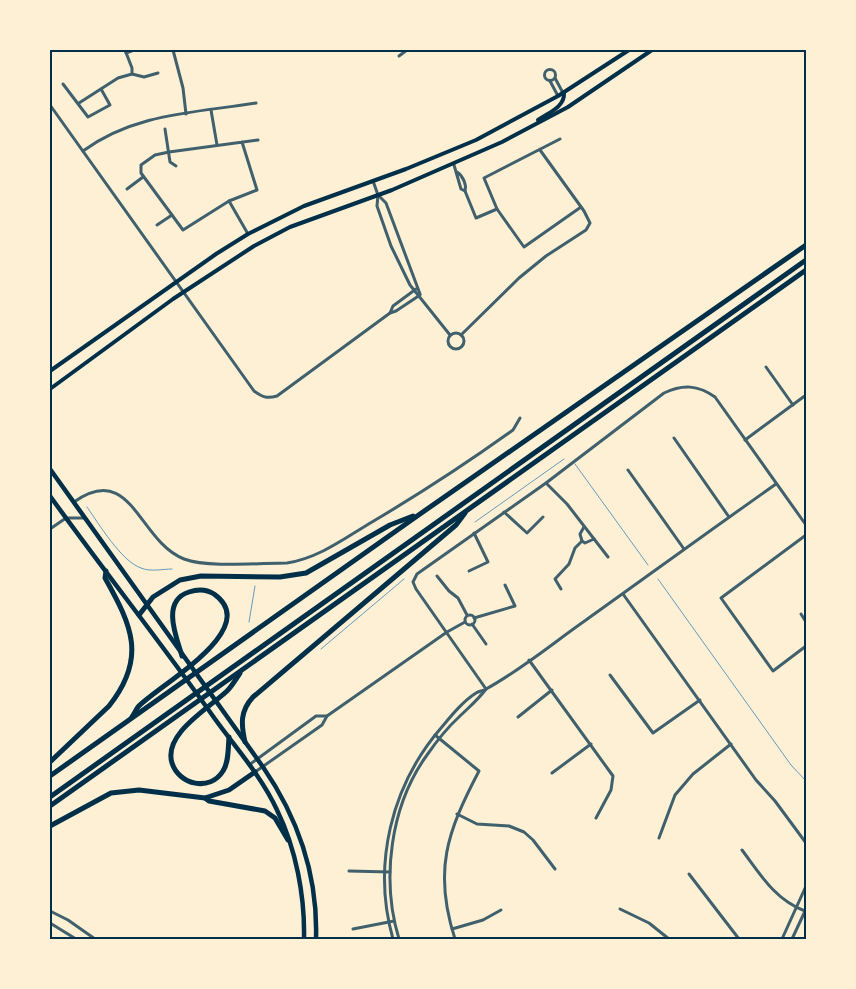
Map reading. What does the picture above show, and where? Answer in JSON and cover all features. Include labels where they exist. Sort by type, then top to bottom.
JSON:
[{"type":"highway","points":[[50,776],[420,514],[806,245]]},
{"type":"highway","points":[[50,797],[806,260]]},
{"type":"highway","points":[[50,806],[806,270]]},
{"type":"highway","points":[[245,742],[242,717],[246,704],[456,526],[468,508]]},
{"type":"highway","points":[[138,615],[147,604],[171,584],[189,577],[280,577],[306,573],[390,525],[420,514]]},
{"type":"highway","points":[[50,762],[109,706],[118,695],[128,674],[132,645],[129,624],[105,578],[106,571]]},
{"type":"highway","points":[[131,720],[138,707],[180,675],[221,635],[226,623],[226,612],[220,598],[209,591],[194,590],[186,593],[174,605],[172,622],[182,656]]},
{"type":"highway","points":[[228,737],[225,767],[217,778],[197,784],[189,782],[182,778],[173,766],[170,750],[172,742],[179,733],[228,690],[242,670]]},
{"type":"highway","points":[[204,798],[229,790],[255,772]]},
{"type":"highway","points":[[50,826],[111,793],[139,790],[204,798],[209,801],[265,810],[274,818],[288,840]]},
{"type":"main road","points":[[50,371],[248,234],[304,206],[451,151],[508,124],[564,93],[629,50]]},
{"type":"main road","points":[[50,388],[237,256],[271,236],[309,219],[378,195],[454,164],[517,134],[568,107],[652,50]]},
{"type":"main road","points":[[517,134],[559,106],[563,100],[564,93]]},
{"type":"main road","points":[[50,469],[262,766],[286,804],[301,840],[312,885],[316,939]]},
{"type":"main road","points":[[50,496],[255,772],[277,808],[288,840],[302,898],[304,939]]},
{"type":"street","points":[[132,74],[125,52],[134,50]]},
{"type":"street","points":[[173,50],[183,88],[186,114]]},
{"type":"street","points":[[399,56],[407,50]]},
{"type":"street","points":[[558,96],[545,76],[548,70],[554,72],[555,78],[564,93]]},
{"type":"street","points":[[79,103],[118,78],[132,74],[144,77],[158,73]]},
{"type":"street","points":[[549,81],[555,78]]},
{"type":"street","points":[[63,84],[88,117],[110,105],[101,89]]},
{"type":"street","points":[[83,152],[117,130],[138,122],[256,103]]},
{"type":"street","points":[[50,105],[254,391],[269,398],[277,396],[390,313],[420,295]]},
{"type":"street","points":[[210,110],[217,145]]},
{"type":"street","points":[[165,129],[170,162],[176,166]]},
{"type":"street","points":[[560,139],[484,178],[497,209],[524,247],[581,208]]},
{"type":"street","points":[[242,142],[257,190],[229,201],[183,230],[143,177],[141,165],[155,155],[169,152],[217,145],[258,140]]},
{"type":"street","points":[[461,335],[520,278],[546,256],[586,230],[590,223],[540,150]]},
{"type":"street","points":[[454,164],[461,189],[465,191],[476,218],[497,209]]},
{"type":"street","points":[[127,189],[143,177]]},
{"type":"street","points":[[373,181],[378,195],[377,206],[391,246],[410,285],[417,289]]},
{"type":"street","points":[[378,195],[386,203],[420,295],[450,336]]},
{"type":"street","points":[[229,201],[248,234]]},
{"type":"street","points":[[157,225],[172,215]]},
{"type":"street","points":[[390,313],[393,306],[417,289]]},
{"type":"street","points":[[456,333],[461,335],[463,343],[456,349],[448,344],[450,336],[456,333]]},
{"type":"street","points":[[766,367],[793,405]]},
{"type":"street","points":[[486,689],[416,589],[414,582],[417,574],[546,483],[621,423],[664,393],[674,388],[687,386],[703,389],[715,397],[806,525]]},
{"type":"street","points":[[745,440],[806,395]]},
{"type":"street","points":[[74,502],[94,490],[101,489],[116,492],[127,501],[152,535],[166,549],[194,562],[298,562],[321,553],[443,479],[513,430],[520,418]]},
{"type":"street","points":[[674,438],[730,517]]},
{"type":"street","points":[[628,470],[684,549]]},
{"type":"street","points":[[546,483],[568,504],[608,557]]},
{"type":"street","points":[[392,939],[388,922],[384,871],[390,828],[398,799],[410,770],[435,735],[476,693],[486,689],[529,660],[776,484]]},
{"type":"street","points":[[504,512],[527,533],[543,517]]},
{"type":"street","points":[[50,529],[66,518],[86,518]]},
{"type":"street","points":[[582,542],[580,534],[584,527]]},
{"type":"street","points":[[469,571],[488,562],[474,533]]},
{"type":"street","points":[[806,535],[721,598],[774,671],[806,646]]},
{"type":"street","points":[[561,589],[555,579],[569,564],[575,548],[582,542],[585,543],[594,539]]},
{"type":"street","points":[[255,772],[322,725],[327,716],[447,632],[465,622],[467,615],[458,598],[449,591],[437,576]]},
{"type":"street","points":[[474,618],[514,606],[505,585]]},
{"type":"street","points":[[623,594],[731,744],[806,843]]},
{"type":"street","points":[[801,614],[806,622]]},
{"type":"street","points":[[467,615],[472,615],[474,618]]},
{"type":"street","points":[[472,624],[474,618]]},
{"type":"street","points":[[465,622],[468,625],[472,624]]},
{"type":"street","points":[[472,624],[486,644]]},
{"type":"street","points":[[529,660],[613,776],[611,790],[596,818]]},
{"type":"street","points":[[610,675],[653,733],[700,700]]},
{"type":"street","points":[[399,939],[394,921],[390,872],[394,835],[402,803],[416,772],[440,738],[486,689]]},
{"type":"street","points":[[518,716],[552,690]]},
{"type":"street","points":[[249,765],[316,716],[327,716]]},
{"type":"street","points":[[435,735],[479,771],[457,814],[445,857],[446,907],[455,939]]},
{"type":"street","points":[[552,773],[591,744]]},
{"type":"street","points":[[659,838],[675,795],[693,774],[731,744]]},
{"type":"street","points":[[457,814],[477,824],[509,826],[524,832],[533,840],[555,869]]},
{"type":"street","points":[[742,850],[771,890],[796,908],[805,910],[792,939]]},
{"type":"street","points":[[349,870],[390,872]]},
{"type":"street","points":[[689,874],[738,939]]},
{"type":"street","points":[[782,939],[806,886]]},
{"type":"street","points":[[620,909],[649,923],[669,939]]},
{"type":"street","points":[[452,929],[483,920],[501,910]]},
{"type":"street","points":[[50,911],[68,920],[95,939]]},
{"type":"street","points":[[353,929],[394,921]]},
{"type":"street","points":[[50,924],[76,939]]},
{"type":"waterway","points":[[475,522],[564,459]]},
{"type":"waterway","points":[[575,464],[648,565]]},
{"type":"waterway","points":[[87,507],[118,550],[133,564],[148,570],[172,569]]},
{"type":"waterway","points":[[321,649],[404,579]]},
{"type":"waterway","points":[[658,579],[791,765],[806,781]]},
{"type":"waterway","points":[[249,622],[255,586]]}]
